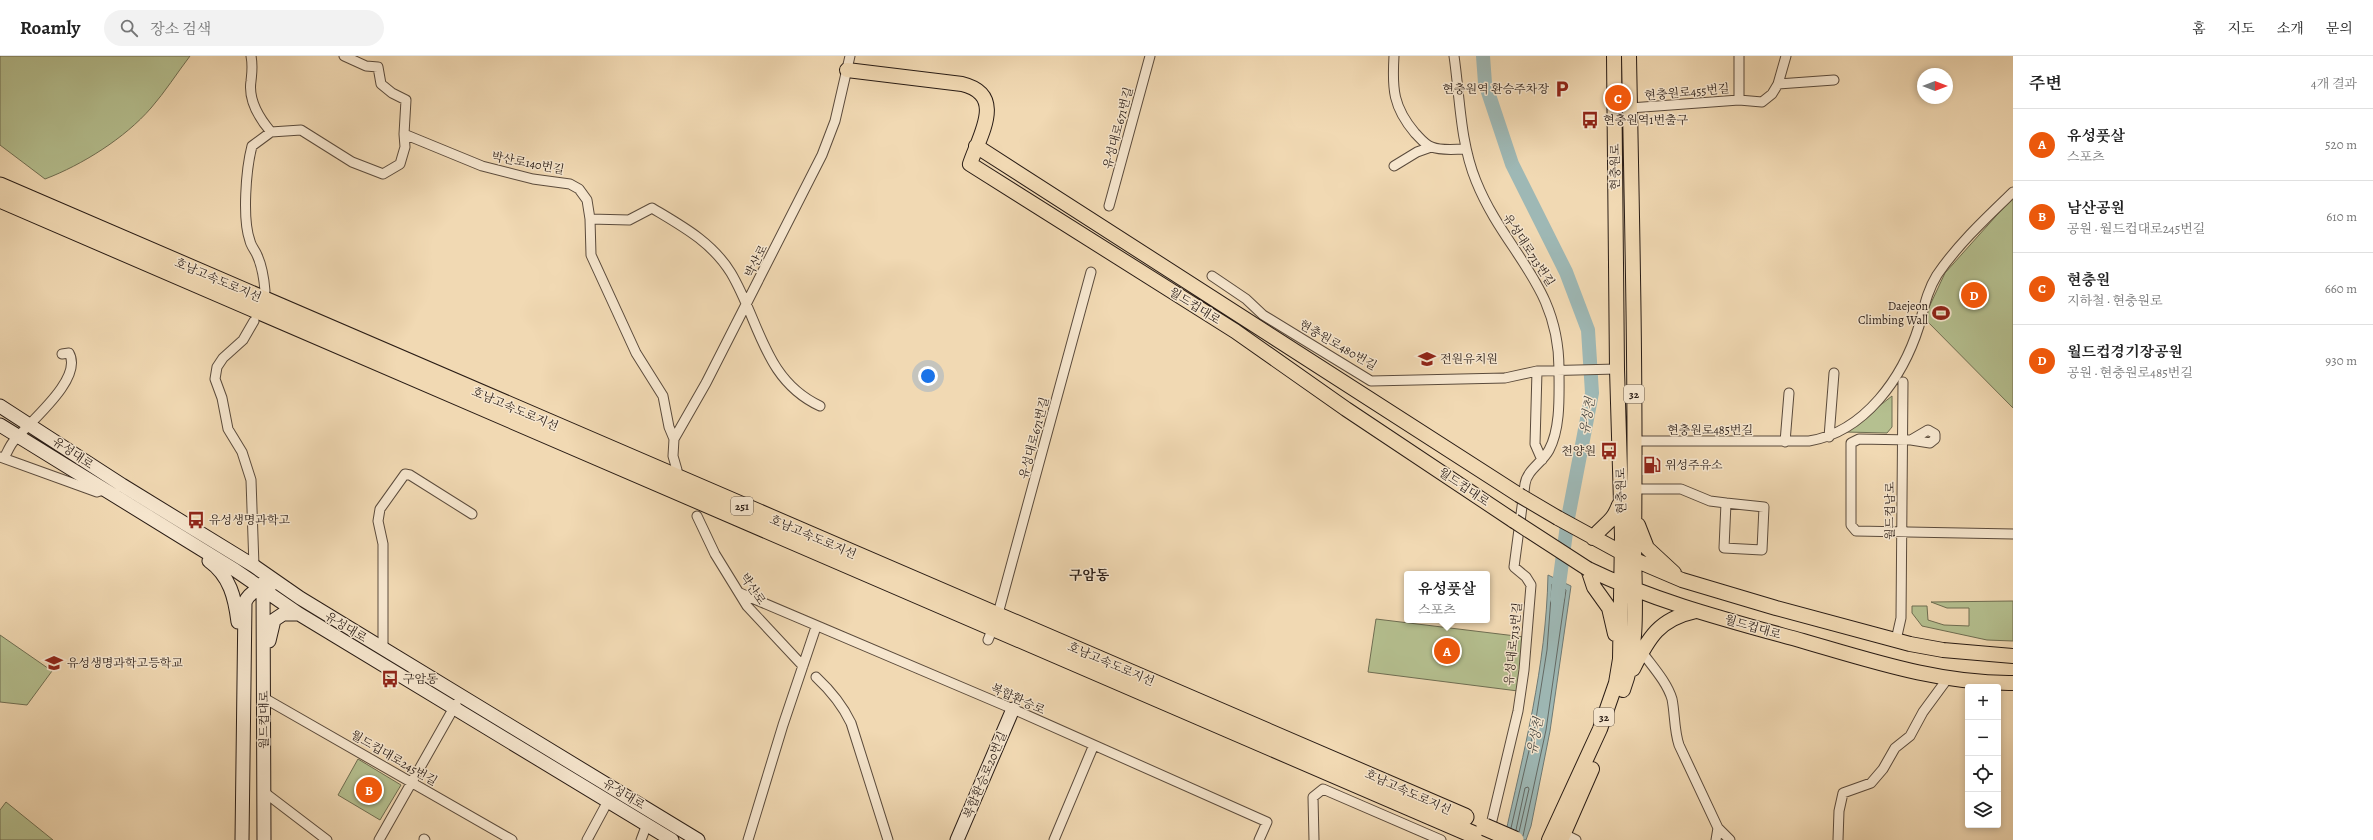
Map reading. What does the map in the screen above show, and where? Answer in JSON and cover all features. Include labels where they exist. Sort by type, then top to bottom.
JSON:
[{"type":"highway","name":"호남고속도로지선","points":[[0,186],[1434,803],[1485,836]]},
{"type":"highway","name":"호남고속도로지선","points":[[0,199],[1485,836],[1515,840]]},
{"type":"main road","name":"현충원로","points":[[1549,840],[1600,729],[1616,683],[1620,659],[1621,501],[1611,369],[1615,227],[1614,56]]},
{"type":"main road","name":"현충원로","points":[[1567,838],[1625,686],[1632,654],[1636,489],[1629,56]]},
{"type":"main road","points":[[847,70],[970,86],[979,91],[987,107],[986,123],[976,146]]},
{"type":"main road","name":"월드컵대로","points":[[2013,656],[1943,650],[1896,640],[1776,608],[1682,580],[1634,560],[1519,495],[976,146],[970,164],[1235,331],[1346,409],[1588,569],[1621,584],[1696,611],[1905,670],[1973,683],[2013,683]]},
{"type":"main road","points":[[1615,227],[1623,243],[1623,280],[1626,291],[1631,287],[1632,279]]},
{"type":"main road","points":[[1593,538],[1599,530],[1612,521],[1621,501]]},
{"type":"main road","points":[[1636,508],[1638,526],[1647,548],[1682,580]]},
{"type":"main road","points":[[1588,569],[1594,587],[1609,608],[1620,659]]},
{"type":"main road","points":[[1625,686],[1642,652],[1664,623],[1681,614],[1696,611]]},
{"type":"street","points":[[251,56],[253,70],[250,95],[262,122],[271,132]]},
{"type":"street","points":[[265,291],[263,272],[257,253],[250,242],[247,229],[246,186],[252,146],[271,132],[301,130],[352,162],[383,174],[400,164],[405,147],[404,134],[406,100],[392,93],[381,84],[378,66],[366,66],[344,56]]},
{"type":"street","name":"박산로","points":[[677,470],[673,456],[674,439],[706,383],[747,305],[822,155],[835,121],[850,56]]},
{"type":"street","name":"유성대로671번길","points":[[1109,206],[1150,56]]},
{"type":"street","points":[[1394,56],[1392,85],[1396,106],[1406,123],[1421,140],[1431,147]]},
{"type":"street","name":"유성대로713번길","points":[[1454,56],[1466,149],[1476,182],[1492,216],[1528,266],[1548,302],[1559,346],[1562,370],[1558,411],[1553,437],[1542,460],[1526,477],[1514,567],[1526,577],[1531,585],[1524,670],[1512,740],[1485,836]]},
{"type":"street","points":[[1739,56],[1740,100]]},
{"type":"street","points":[[1786,56],[1778,84],[1834,80]]},
{"type":"street","name":"현충원로455번길","points":[[1630,108],[1740,100],[1762,102],[1772,94],[1778,84]]},
{"type":"street","name":"박산로140번길","points":[[404,134],[482,166],[533,179],[570,184],[579,189],[587,200],[590,219],[591,255],[636,353],[664,396],[669,427],[674,439]]},
{"type":"street","points":[[1394,166],[1417,152],[1431,147],[1466,149]]},
{"type":"street","name":"현충원로485번길","points":[[1635,441],[1809,441],[1829,437],[1849,425],[1888,390],[1911,347],[1919,326],[1926,297],[1937,275],[1965,239],[2013,192]]},
{"type":"street","points":[[590,219],[629,220],[652,208],[699,237],[716,253],[731,273],[747,305],[772,363],[802,398],[820,406]]},
{"type":"street","name":"유성대로671번길","points":[[999,610],[1092,272]]},
{"type":"street","name":"현충원로480번길","points":[[1212,276],[1246,299],[1263,315],[1371,381],[1505,378],[1537,371],[1611,369]]},
{"type":"street","points":[[254,321],[243,340],[223,358],[217,367],[215,379],[222,398],[228,429],[242,452],[251,480],[254,566]]},
{"type":"street","points":[[62,354],[69,353],[70,356],[72,368],[68,378],[2,458],[97,492],[104,490]]},
{"type":"street","points":[[1537,371],[1535,444],[1542,460]]},
{"type":"street","points":[[1829,437],[1834,373]]},
{"type":"street","name":"월드컵남로","points":[[1896,640],[1901,618],[1902,533],[1907,440],[1903,382]]},
{"type":"street","points":[[1785,442],[1789,393]]},
{"type":"street","name":"유성대로","points":[[0,406],[122,485],[254,566],[297,597],[698,840]]},
{"type":"street","name":"유성대로","points":[[0,425],[182,538],[263,595],[299,614],[672,840]]},
{"type":"street","points":[[1907,440],[1856,440],[1851,447],[1851,525],[1860,533],[2013,534]]},
{"type":"street","points":[[383,649],[383,544],[378,521],[380,508],[405,474],[410,475],[472,514]]},
{"type":"street","points":[[1636,489],[1681,489],[1710,501],[1764,506],[1762,550],[1724,548],[1726,503]]},
{"type":"street","name":"박산로","points":[[697,516],[715,554],[747,606],[803,666]]},
{"type":"street","points":[[182,538],[214,565],[228,582],[237,612],[243,676]]},
{"type":"street","name":"월드컵대로","points":[[254,566],[260,574],[263,595],[264,840]]},
{"type":"street","name":"월드컵대로","points":[[242,840],[245,602],[251,593],[263,595]]},
{"type":"street","name":"복합환승로","points":[[740,593],[816,627],[842,636],[1013,709],[1093,746],[1267,822],[1259,840]]},
{"type":"street","points":[[263,595],[297,597]]},
{"type":"street","points":[[263,683],[270,631],[274,620],[283,614],[299,614]]},
{"type":"street","points":[[748,840],[783,725],[816,627]]},
{"type":"street","points":[[1642,652],[1668,689],[1672,700],[1674,728],[1679,745],[1718,828],[1730,840]]},
{"type":"street","points":[[243,676],[248,655],[252,653],[257,654],[260,659],[263,683]]},
{"type":"street","points":[[816,677],[832,692],[844,707],[851,723],[888,840]]},
{"type":"street","points":[[1838,840],[1839,812],[1843,793],[1871,783],[1895,748],[1910,736],[1923,712],[1948,678]]},
{"type":"street","points":[[379,840],[461,696]]},
{"type":"street","name":"월드컵대로245번길","points":[[264,698],[512,840]]},
{"type":"street","name":"복합환승로20번길","points":[[957,840],[1013,709]]},
{"type":"street","points":[[1054,840],[1093,746]]},
{"type":"street","points":[[1314,840],[1313,796],[1323,789],[1441,840]]},
{"type":"street","points":[[264,792],[327,840]]},
{"type":"street","points":[[587,840],[608,801]]},
{"type":"street","points":[[641,840],[646,824]]},
{"type":"street","points":[[1716,840],[1718,828]]},
{"type":"green space","points":[[0,56],[190,56],[156,102],[129,130],[102,150],[74,166],[45,179],[0,145]]},
{"type":"green space","points":[[2013,197],[2013,408],[1924,318],[1945,273]]},
{"type":"green space","points":[[1892,396],[1892,427],[1887,433],[1846,432]]},
{"type":"green space","points":[[2013,601],[2013,641],[1987,640],[1922,626],[1912,613],[1912,606],[1927,606],[1928,620],[1944,625],[1969,626],[1969,608],[1947,608],[1931,602]]},
{"type":"green space","points":[[1376,619],[1524,637],[1518,691],[1368,672]]},
{"type":"green space","points":[[0,635],[52,671],[27,705],[0,702]]},
{"type":"green space","points":[[358,759],[401,785],[380,820],[338,795]]},
{"type":"green space","points":[[6,802],[53,840],[0,840],[0,810]]},
{"type":"water","points":[[1548,575],[1571,586],[1550,731],[1531,826],[1526,840],[1504,840],[1533,709],[1543,643]]},
{"type":"waterway","name":"유성천","points":[[1483,56],[1485,83],[1512,164],[1566,272],[1588,330],[1592,393],[1568,518],[1557,599]]},
{"type":"place","name":"현충원역 환승주차장","points":[[1562,89]]},
{"type":"place","name":"현충원","points":[[1618,98]]},
{"type":"place","name":"현충원역1번출구","points":[[1590,120]]},
{"type":"place","name":"월드컵경기장공원","points":[[1974,295]]},
{"type":"place","name":"Daejeon Climbing Wall","points":[[1941,313]]},
{"type":"place","name":"전원유치원","points":[[1427,359]]},
{"type":"place","name":"천양원","points":[[1609,451]]},
{"type":"place","name":"위성주유소","points":[[1652,465]]},
{"type":"place","name":"유성생명과학고","points":[[196,520]]},
{"type":"place","name":"유성풋살","points":[[1447,651]]},
{"type":"place","name":"유성생명과학고등학교","points":[[54,663]]},
{"type":"place","name":"구암동","points":[[390,679]]},
{"type":"place","name":"남산공원","points":[[369,790]]},
{"type":"district","name":"구암동","points":[[1089,575]]}]
